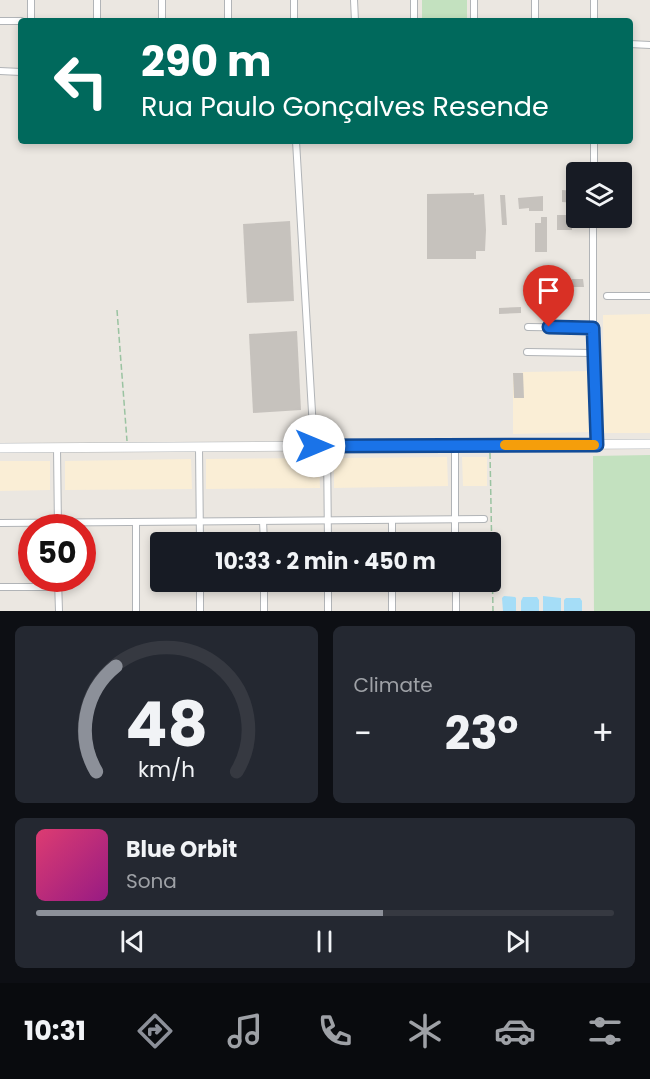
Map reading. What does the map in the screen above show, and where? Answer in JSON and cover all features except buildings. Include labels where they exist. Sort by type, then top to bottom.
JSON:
[{"type":"main road","points":[[0,448],[650,444]]},
{"type":"street","points":[[31,0],[31,18]]},
{"type":"street","points":[[97,0],[97,18]]},
{"type":"street","points":[[162,0],[162,18]]},
{"type":"street","points":[[228,0],[228,18]]},
{"type":"street","points":[[294,0],[294,18]]},
{"type":"street","points":[[354,0],[355,18]]},
{"type":"street","points":[[414,0],[414,18]]},
{"type":"street","points":[[474,0],[474,18]]},
{"type":"street","points":[[535,0],[535,18]]},
{"type":"street","points":[[594,0],[594,18]]},
{"type":"street","points":[[0,21],[18,21]]},
{"type":"street","points":[[633,44],[650,45]]},
{"type":"street","points":[[0,71],[18,72]]},
{"type":"street","points":[[296,144],[314,446]]},
{"type":"street","points":[[594,144],[594,162]]},
{"type":"street","points":[[593,228],[593,353],[597,445]]},
{"type":"street","points":[[608,296],[650,296]]},
{"type":"street","points":[[528,327],[593,328]]},
{"type":"street","points":[[528,352],[593,353]]},
{"type":"street","points":[[455,446],[455,532]]},
{"type":"street","points":[[199,447],[200,532]]},
{"type":"street","points":[[327,447],[328,532]]},
{"type":"street","points":[[57,448],[58,514]]},
{"type":"street","points":[[96,524],[484,519]]},
{"type":"street","points":[[392,520],[392,532]]},
{"type":"street","points":[[263,521],[264,532]]},
{"type":"street","points":[[136,522],[136,611]]},
{"type":"street","points":[[0,523],[18,524]]},
{"type":"street","points":[[0,587],[18,586]]},
{"type":"street","points":[[58,592],[59,611]]},
{"type":"street","points":[[200,592],[200,611]]},
{"type":"street","points":[[264,592],[264,611]]},
{"type":"street","points":[[328,592],[328,611]]},
{"type":"street","points":[[392,592],[392,611]]},
{"type":"street","points":[[456,592],[456,611]]},
{"type":"path","points":[[117,310],[127,448]]},
{"type":"path","points":[[489,446],[493,611]]},
{"type":"shaded area","points":[[650,314],[650,433],[604,433],[603,315]]},
{"type":"shaded area","points":[[590,371],[590,432],[513,434],[513,373]]},
{"type":"shaded area","points":[[447,457],[448,486],[334,488],[334,458]]},
{"type":"shaded area","points":[[462,457],[487,457],[487,486],[463,486]]},
{"type":"shaded area","points":[[319,458],[320,488],[206,489],[206,459]]},
{"type":"shaded area","points":[[191,459],[192,489],[65,490],[65,461]]},
{"type":"shaded area","points":[[0,461],[50,461],[50,490],[0,491]]},
{"type":"green space","points":[[422,0],[467,0],[467,18],[422,18]]},
{"type":"green space","points":[[650,455],[650,611],[594,611],[593,456]]},
{"type":"water","points":[[504,596],[516,598],[516,611],[503,611],[502,598]]},
{"type":"water","points":[[543,596],[561,598],[561,611],[543,611]]},
{"type":"water","points":[[523,597],[537,597],[539,611],[521,611]]},
{"type":"water","points":[[566,598],[580,598],[582,611],[564,611]]},
{"type":"slow traffic","points":[[505,445],[594,445]]},
{"type":"route","points":[[314,446],[597,445],[593,328],[549,327]]}]
